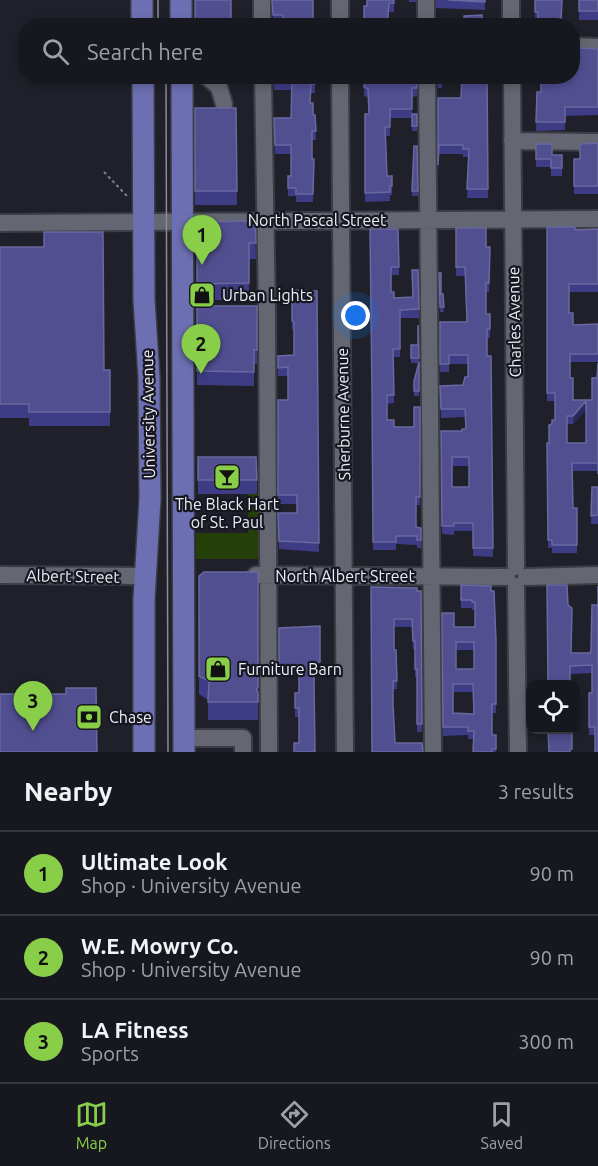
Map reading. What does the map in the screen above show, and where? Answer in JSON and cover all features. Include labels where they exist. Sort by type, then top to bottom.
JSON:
[{"type":"main road","points":[[142,0],[142,18]]},
{"type":"main road","points":[[181,0],[181,18]]},
{"type":"main road","name":"University Avenue","points":[[142,84],[144,300],[149,388],[150,499],[145,576],[144,752]]},
{"type":"main road","name":"University Avenue","points":[[182,84],[182,222],[190,575],[184,745]]},
{"type":"street","points":[[262,0],[262,18]]},
{"type":"street","points":[[340,0],[340,18]]},
{"type":"street","points":[[426,0],[426,18]]},
{"type":"street","points":[[511,0],[511,18]]},
{"type":"street","points":[[580,46],[598,47]]},
{"type":"street","points":[[215,84],[219,87],[224,104]]},
{"type":"street","points":[[263,84],[268,752]]},
{"type":"street","name":"Sherburne Avenue","points":[[340,84],[345,752]]},
{"type":"street","points":[[427,84],[433,752]]},
{"type":"street","name":"Charles Avenue","points":[[512,84],[518,752]]},
{"type":"street","points":[[512,141],[598,142]]},
{"type":"street","name":"North Pascal Street","points":[[0,223],[143,224],[265,220],[598,219]]},
{"type":"street","name":"Albert Street","points":[[0,575],[145,576]]},
{"type":"street","name":"North Albert Street","points":[[244,575],[516,577],[598,575]]},
{"type":"street","points":[[184,745],[243,738],[243,752]]},
{"type":"path","points":[[104,172],[132,202]]},
{"type":"green space","points":[[248,494],[261,494],[261,559],[196,559],[196,533],[248,533]]},
{"type":"building","points":[[195,0],[231,0],[231,18],[195,18]]},
{"type":"building","points":[[272,0],[313,0],[313,18],[283,18],[283,15],[273,15]]},
{"type":"building","points":[[367,0],[394,0],[394,3],[389,3],[388,18],[364,18],[364,6],[367,6]]},
{"type":"building","points":[[448,0],[485,0],[485,2]]},
{"type":"building","points":[[535,0],[562,0],[561,18],[538,18],[538,12],[535,12]]},
{"type":"building","points":[[579,0],[598,0],[598,11],[579,11]]},
{"type":"building","points":[[482,15],[482,18],[464,18],[464,16]]},
{"type":"building","points":[[580,48],[598,49],[598,107],[565,107],[565,122],[536,122],[537,92],[541,92],[541,84],[580,84]]},
{"type":"building","points":[[292,84],[311,84],[310,103],[313,103],[316,131],[312,131],[313,194],[296,194],[296,188],[288,188],[288,176],[291,176],[291,145],[275,145],[274,118],[291,118]]},
{"type":"building","points":[[364,84],[417,84],[417,88],[412,88],[412,109],[390,109],[390,127],[385,127],[387,176],[392,176],[390,192],[365,193],[365,114],[369,114],[368,89],[364,87]]},
{"type":"building","points":[[462,84],[487,84],[488,189],[467,189],[469,149],[463,149],[463,145],[439,145],[438,165],[438,98],[461,98]]},
{"type":"building","points":[[195,108],[236,108],[237,191],[195,191]]},
{"type":"building","points":[[412,114],[417,114],[417,126],[412,126]]},
{"type":"building","points":[[598,143],[598,186],[574,186],[574,159],[580,159],[580,144]]},
{"type":"building","points":[[536,144],[552,144],[552,155],[562,155],[562,168],[551,168],[551,159],[536,159]]},
{"type":"building","points":[[414,146],[417,146],[418,191],[412,191]]},
{"type":"building","points":[[255,221],[256,243],[249,243],[249,283],[197,284],[197,222]]},
{"type":"building","points":[[547,227],[575,227],[575,230],[598,229],[598,284],[569,284],[569,313],[573,313],[573,325],[598,324],[598,354],[570,354],[573,400],[592,400],[592,378],[597,378],[598,363],[598,463],[572,463],[573,508],[577,508],[577,545],[552,545],[552,540],[548,540],[547,443],[549,443],[549,425],[552,424],[552,420],[555,420],[555,393],[547,393]],"holes":[[[586,401],[586,443],[567,443],[567,416],[573,416]]]},
{"type":"building","points":[[456,228],[486,228],[486,247],[490,247],[489,283],[486,283],[486,314],[490,314],[490,329],[487,329],[487,356],[491,356],[493,548],[473,548],[473,523],[454,523],[454,526],[442,526],[441,431],[466,429],[465,409],[441,409],[440,386],[463,385],[465,377],[468,377],[468,355],[449,355],[449,364],[440,364],[440,322],[467,322],[465,267],[456,267]],"holes":[[[452,457],[469,457],[469,487],[452,487]]]},
{"type":"building","points":[[370,229],[398,229],[399,267],[391,267],[391,292],[394,292],[394,298],[413,297],[412,270],[418,270],[419,309],[400,310],[400,349],[393,349],[394,395],[387,395],[387,420],[394,420],[394,427],[414,427],[414,407],[420,407],[420,497],[416,497],[416,527],[421,528],[421,540],[417,540],[417,536],[396,536],[396,542],[373,542]]},
{"type":"building","points":[[44,232],[103,232],[104,370],[110,370],[110,412],[29,412],[29,404],[0,404],[0,247],[44,247]]},
{"type":"building","points":[[439,273],[441,273],[441,294],[443,294],[444,307],[440,307]]},
{"type":"building","points":[[292,290],[317,291],[319,543],[279,541],[278,513],[297,513],[297,495],[278,495],[278,400],[288,400],[288,367],[278,368],[278,356],[294,355]]},
{"type":"building","points":[[197,306],[257,306],[257,350],[254,350],[254,372],[197,371]]},
{"type":"building","points":[[418,325],[419,358],[411,358],[411,345],[418,345]]},
{"type":"building","points":[[419,362],[419,391],[414,391],[414,381]]},
{"type":"building","points":[[198,457],[256,457],[257,480],[198,480]]},
{"type":"building","points":[[592,487],[598,487],[598,515],[591,516]]},
{"type":"building","points":[[204,572],[258,572],[258,687],[256,690],[258,702],[208,702],[209,681],[199,676],[199,576]]},
{"type":"building","points":[[461,585],[491,586],[491,591],[494,591],[496,704],[492,704],[492,735],[496,735],[496,749],[492,749],[492,752],[473,752],[474,731],[468,731],[468,727],[443,727],[442,613],[454,613],[454,627],[475,627],[475,602],[461,600]],"holes":[[[456,642],[474,642],[474,669],[456,669]],[[453,684],[473,684],[474,714],[453,713]]]},
{"type":"building","points":[[547,585],[567,585],[568,605],[572,608],[571,653],[590,653],[592,605],[598,605],[598,752],[595,752],[595,727],[589,727],[592,665],[570,666],[570,680],[548,680]]},
{"type":"building","points":[[371,587],[417,588],[417,591],[421,591],[422,724],[417,724],[417,669],[415,669],[412,619],[394,619],[397,681],[393,681],[393,704],[395,743],[422,743],[423,752],[372,752]]},
{"type":"building","points":[[320,626],[320,662],[315,663],[314,682],[315,752],[294,752],[294,743],[299,743],[299,708],[295,708],[295,693],[299,693],[299,666],[279,666],[279,628]]},
{"type":"building","points":[[66,688],[96,688],[97,752],[0,752],[0,694],[66,694]]},
{"type":"building","points":[[548,734],[572,734],[570,752],[549,752]]},
{"type":"tram line","points":[[158,0],[158,18]]},
{"type":"tram line","points":[[166,84],[168,752]]},
{"type":"place","name":"Ultimate Look","points":[[202,265]]},
{"type":"place","name":"Urban Lights","points":[[202,295]]},
{"type":"place","name":"W.E. Mowry Co.","points":[[201,374]]},
{"type":"place","name":"The Black Hart of St. Paul","points":[[227,477]]},
{"type":"place","name":"Furniture Barn","points":[[218,669]]},
{"type":"place","name":"Chase","points":[[89,717]]},
{"type":"place","name":"LA Fitness","points":[[33,731]]}]
